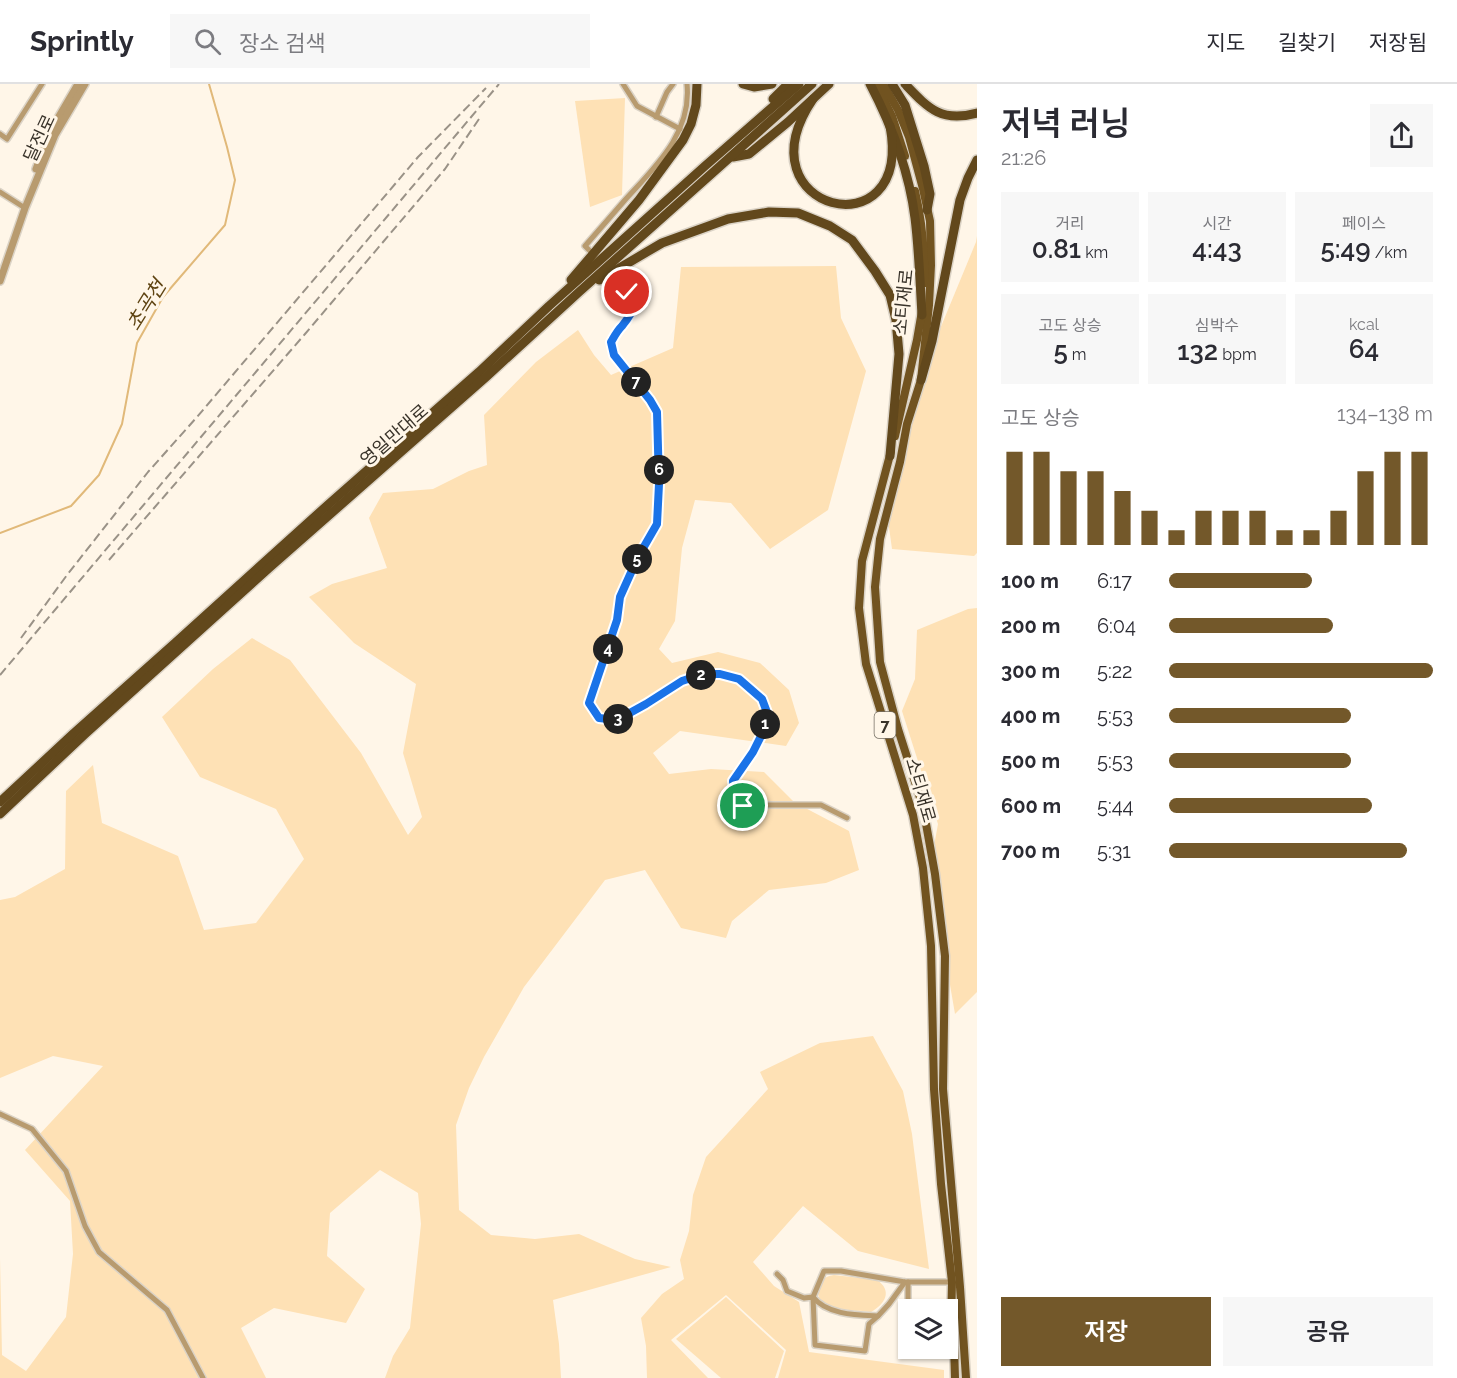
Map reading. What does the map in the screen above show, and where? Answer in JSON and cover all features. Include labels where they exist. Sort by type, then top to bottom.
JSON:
[{"type":"highway","points":[[549,306],[639,200],[683,140],[691,124],[696,105],[697,84]]},
{"type":"highway","points":[[743,84],[754,87],[772,84]]},
{"type":"highway","points":[[721,153],[747,123],[788,84]]},
{"type":"highway","name":"영일만대로","points":[[0,802],[330,503],[479,372],[549,306],[799,84]]},
{"type":"highway","name":"영일만대로","points":[[0,814],[268,568],[488,376],[812,84]]},
{"type":"highway","points":[[731,157],[750,154],[829,84]]},
{"type":"highway","points":[[870,84],[890,126],[903,165],[915,217],[921,315]]},
{"type":"highway","points":[[892,84],[905,105],[924,166],[930,194],[927,210]]},
{"type":"highway","points":[[905,84],[932,110],[944,115],[955,117],[977,113]]},
{"type":"highway","points":[[813,99],[797,127],[794,162],[802,182],[810,191],[831,203],[854,204],[871,197],[884,186],[892,158],[893,140],[890,126]]},
{"type":"highway","points":[[921,380],[932,341],[960,200],[977,160]]},
{"type":"highway","points":[[579,292],[662,243],[728,219],[769,212],[798,213],[830,226],[852,240],[890,295],[896,320],[899,354],[890,456]]},
{"type":"main road","name":"소티재로","points":[[876,84],[892,116],[916,195],[921,222],[924,266],[921,315],[890,456],[862,561],[859,608],[866,664],[912,815],[923,868],[931,946],[934,1089],[941,1184],[952,1282],[951,1326],[955,1378]]},
{"type":"main road","name":"소티재로","points":[[883,84],[898,110],[909,137],[930,221],[931,265],[921,380],[907,424],[900,462],[880,539],[875,587],[880,662],[898,729],[924,807],[945,956],[943,1089],[966,1378]]},
{"type":"street","points":[[0,134],[7,139],[42,84]]},
{"type":"street","name":"달전로","points":[[25,208],[25,198],[51,130],[78,84]]},
{"type":"street","name":"달전로","points":[[0,281],[25,208],[55,135],[85,84]]},
{"type":"street","points":[[622,84],[637,106],[680,129]]},
{"type":"street","points":[[656,117],[673,84]]},
{"type":"street","points":[[591,252],[585,246],[672,146],[685,111],[687,84]]},
{"type":"street","points":[[0,192],[25,208]]},
{"type":"street","points":[[616,278],[633,302],[632,314],[611,342],[614,355],[657,412],[659,484],[657,524],[638,557],[620,597],[617,620],[589,703],[599,718],[617,720],[682,681],[703,674],[720,674],[739,679],[762,699],[768,715],[764,730],[753,752],[733,781],[734,796],[743,806],[820,806],[847,818]]},
{"type":"street","points":[[0,1114],[32,1129],[66,1171],[85,1226],[99,1252],[167,1310],[203,1378]]},
{"type":"street","points":[[906,1282],[869,1324],[865,1351],[815,1345],[813,1297],[824,1270],[906,1282],[952,1282]]},
{"type":"street","points":[[777,1274],[788,1291],[804,1298],[813,1297]]},
{"type":"street","points":[[906,1282],[908,1299]]},
{"type":"street","points":[[813,1297],[818,1304],[838,1311],[878,1316]]},
{"type":"shaded area","points":[[625,98],[622,195],[590,207],[575,101]]},
{"type":"shaded area","points":[[977,236],[977,553],[974,556],[892,549],[888,520],[910,412],[928,358]]},
{"type":"shaded area","points":[[836,266],[841,318],[866,371],[828,510],[770,549],[731,503],[695,500],[682,548],[675,621],[659,649],[672,663],[718,652],[760,663],[789,690],[799,723],[786,746],[680,731],[653,753],[669,774],[711,769],[764,772],[794,802],[849,831],[859,870],[826,883],[769,890],[732,921],[726,938],[681,928],[645,870],[605,880],[524,987],[484,1057],[469,1088],[456,1125],[459,1210],[491,1235],[535,1239],[579,1234],[635,1259],[671,1267],[553,1300],[561,1378],[385,1378],[393,1356],[410,1328],[421,1224],[418,1193],[380,1170],[330,1213],[327,1256],[365,1289],[346,1323],[274,1308],[241,1328],[266,1378],[0,1378],[0,1258],[2,1355],[26,1371],[66,1317],[73,1254],[70,1201],[25,1150],[103,1066],[53,1056],[0,1078],[0,900],[15,897],[65,869],[66,791],[93,765],[102,823],[178,856],[204,930],[256,923],[304,859],[276,809],[200,777],[162,717],[213,669],[252,638],[290,660],[361,753],[408,835],[422,817],[403,753],[416,684],[354,643],[309,597],[332,584],[387,568],[369,518],[383,493],[433,489],[469,471],[487,465],[484,415],[536,362],[578,330],[594,355],[611,375],[673,348],[681,267]]},
{"type":"shaded area","points":[[977,608],[977,992],[955,1014],[930,868],[938,824],[902,711],[915,679],[917,630],[968,609]]},
{"type":"shaded area","points":[[873,1036],[903,1091],[912,1134],[929,1269],[858,1251],[803,1206],[753,1262],[774,1286],[799,1302],[809,1352],[944,1370],[944,1378],[778,1378],[786,1350],[726,1295],[671,1340],[708,1378],[647,1378],[646,1346],[641,1318],[662,1294],[684,1279],[680,1260],[689,1231],[693,1195],[706,1157],[768,1089],[760,1072],[820,1043]]},
{"type":"shaded area","points":[[834,1275],[877,1280],[885,1289],[885,1297],[880,1305],[871,1312],[827,1306],[821,1300],[817,1290],[823,1280]]},
{"type":"shaded area","points":[[726,1297],[784,1351],[775,1378],[721,1378],[676,1339]]},
{"type":"waterway","name":"초곡천","points":[[0,533],[71,506],[99,475],[122,424],[137,343],[163,297],[225,225],[235,180],[209,84]]},
{"type":"railway","points":[[0,675],[499,84]]},
{"type":"railway","points":[[21,638],[148,472],[418,157],[486,88]]},
{"type":"railway","points":[[109,560],[445,169],[479,119]]},
{"type":"route","points":[[627,292],[633,302],[632,314],[611,342],[614,355],[657,412],[659,484],[657,524],[638,557],[620,597],[617,620],[589,703],[599,718],[617,720],[682,681],[703,674],[720,674],[739,679],[762,699],[768,715],[764,730],[753,752],[733,781],[734,796],[743,806]]}]
